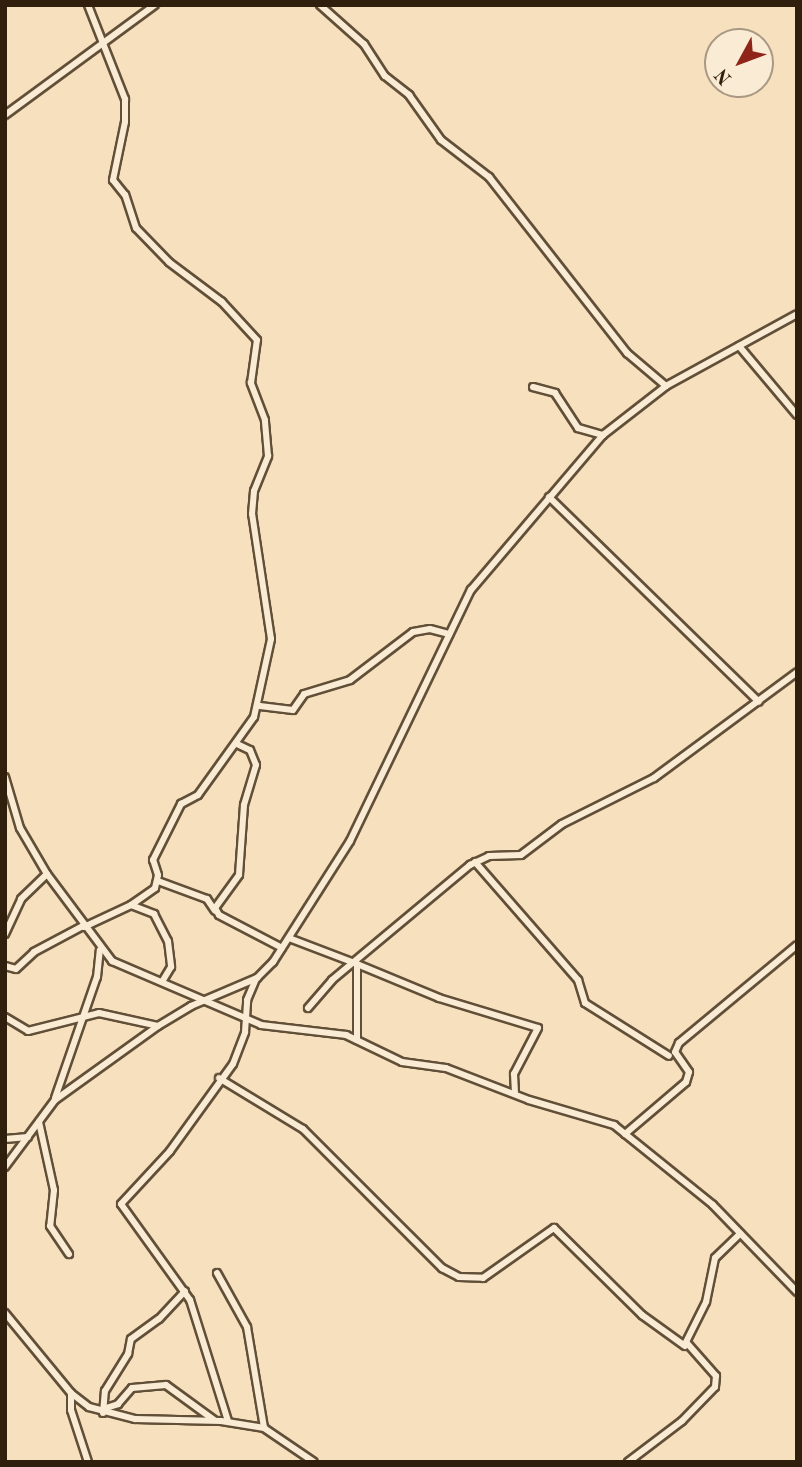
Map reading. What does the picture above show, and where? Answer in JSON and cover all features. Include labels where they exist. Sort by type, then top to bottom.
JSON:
[{"type":"street","points":[[89,5],[106,45],[125,108],[113,180],[125,195],[136,228],[175,268],[222,302],[257,340],[251,383],[265,420],[268,456],[254,491],[252,514],[271,639],[260,706],[237,744],[198,794],[181,804],[153,860],[158,881]]},
{"type":"street","points":[[5,115],[106,45],[155,5]]},
{"type":"street","points":[[320,5],[358,38],[385,76],[415,102],[440,140],[489,177],[627,353],[666,386]]},
{"type":"street","points":[[228,1422],[185,1291],[121,1204],[170,1151],[238,1052],[246,1019],[247,1000],[257,978],[282,948],[350,841],[449,634],[481,576],[603,435],[666,386],[797,314]]},
{"type":"street","points":[[739,346],[797,415]]},
{"type":"street","points":[[533,387],[555,393],[578,428],[603,435]]},
{"type":"street","points":[[549,497],[759,702]]},
{"type":"street","points":[[260,706],[292,710],[303,694],[356,677],[413,632],[430,628],[449,634]]},
{"type":"street","points":[[308,1008],[332,980],[356,963],[475,862],[489,856],[520,855],[562,824],[671,768],[698,742],[759,702],[797,672]]},
{"type":"street","points":[[217,912],[216,905],[239,875],[244,805],[256,765],[250,750],[237,744]]},
{"type":"street","points":[[5,776],[20,828],[47,874],[100,950],[112,961],[207,999],[246,1019],[276,1028],[331,1032],[357,1040],[402,1062],[446,1068],[614,1125],[713,1205],[797,1292]]},
{"type":"street","points":[[475,862],[578,980],[584,1003],[669,1056]]},
{"type":"street","points":[[5,934],[21,899],[47,874]]},
{"type":"street","points":[[158,881],[207,899],[217,912],[282,948]]},
{"type":"street","points":[[5,966],[16,969],[34,951],[131,905],[158,881]]},
{"type":"street","points":[[131,905],[154,914],[169,942],[171,967],[163,982]]},
{"type":"street","points":[[289,937],[439,998],[538,1028],[514,1074],[515,1092]]},
{"type":"street","points":[[625,1134],[686,1082],[689,1072],[675,1052],[678,1043],[797,945]]},
{"type":"street","points":[[5,1167],[54,1100],[97,977],[100,950]]},
{"type":"street","points":[[356,963],[357,1040]]},
{"type":"street","points":[[54,1100],[158,1026],[207,999],[257,978]]},
{"type":"street","points":[[5,1017],[28,1031],[52,1022],[81,1020],[99,1013],[158,1026]]},
{"type":"street","points":[[219,1078],[303,1129],[442,1268],[459,1278],[483,1278],[554,1228],[634,1308],[685,1346],[716,1376],[715,1387],[682,1422],[628,1462]]},
{"type":"street","points":[[39,1121],[54,1190],[50,1226],[69,1254]]},
{"type":"street","points":[[5,1139],[27,1137]]},
{"type":"street","points":[[685,1346],[706,1302],[715,1258],[740,1234]]},
{"type":"street","points":[[218,1273],[247,1327],[264,1428]]},
{"type":"street","points":[[103,1411],[105,1391],[128,1354],[131,1339],[159,1320],[185,1291]]},
{"type":"street","points":[[5,1313],[71,1392],[103,1411],[135,1419],[216,1421],[264,1428],[314,1462]]},
{"type":"street","points":[[103,1411],[118,1404],[132,1388],[166,1385],[216,1421]]},
{"type":"street","points":[[71,1392],[71,1410],[89,1462]]}]
